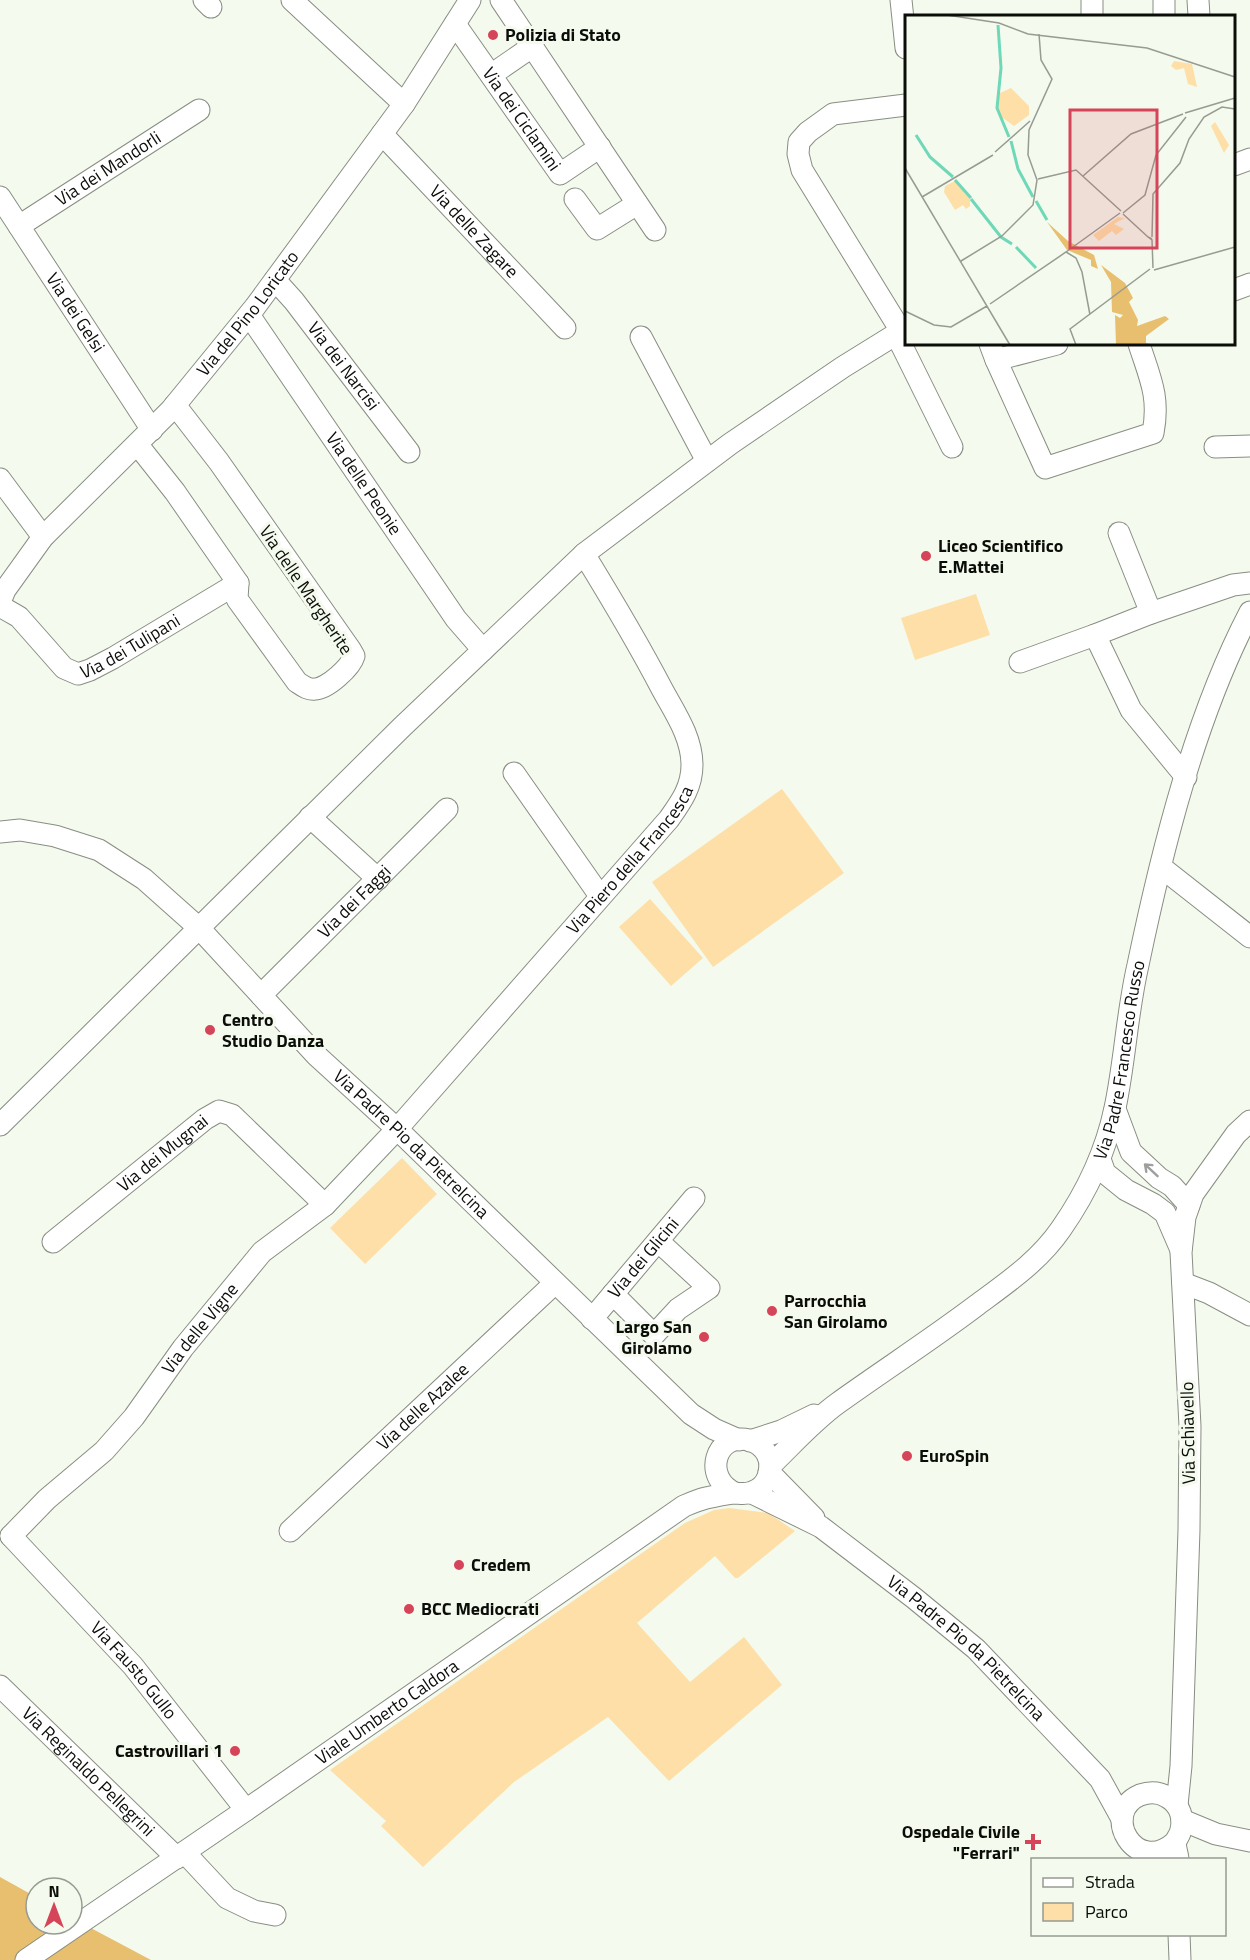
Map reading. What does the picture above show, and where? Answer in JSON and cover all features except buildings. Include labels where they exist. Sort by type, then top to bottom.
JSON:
[{"type":"street","points":[[292,0],[404,104]]},
{"type":"street","name":"Via del Pino Loricato","points":[[0,604],[5,590],[43,537],[175,405],[249,315],[404,104],[470,0]]},
{"type":"street","points":[[501,0],[655,230]]},
{"type":"street","points":[[900,0],[905,40]]},
{"type":"street","points":[[1198,0],[1199,15]]},
{"type":"street","name":"Via dei Ciclamini","points":[[455,24],[560,174],[600,147]]},
{"type":"street","points":[[491,75],[533,46]]},
{"type":"street","points":[[0,1125],[310,817],[584,554],[707,461],[843,367],[901,331],[802,170],[798,154],[799,142],[808,132],[833,114],[905,105]]},
{"type":"street","name":"Via dei Mandorli","points":[[19,226],[199,110]]},
{"type":"street","name":"Via delle Zagare","points":[[382,134],[565,328]]},
{"type":"street","points":[[1235,164],[1250,159]]},
{"type":"street","name":"Via dei Gelsi","points":[[0,197],[144,437]]},
{"type":"street","points":[[575,199],[597,230],[637,204]]},
{"type":"street","name":"Via dei Narcisi","points":[[275,280],[294,301],[409,452]]},
{"type":"street","points":[[1235,289],[1250,284]]},
{"type":"street","name":"Via delle Peonie","points":[[249,315],[302,389],[456,619],[483,650]]},
{"type":"street","points":[[641,337],[707,461]]},
{"type":"street","points":[[907,345],[952,447]]},
{"type":"street","points":[[1049,345],[993,352],[1045,468],[1153,433],[1157,412],[1153,385],[1139,345]]},
{"type":"street","name":"Via delle Margherite","points":[[144,437],[175,492],[238,583],[237,598],[297,682],[306,688],[319,689],[348,668],[354,656],[344,640],[219,462],[175,405]]},
{"type":"street","points":[[1215,447],[1250,446]]},
{"type":"street","points":[[0,479],[43,537]]},
{"type":"street","points":[[1119,533],[1151,613]]},
{"type":"street","name":"Via Piero della Francesca","points":[[397,1129],[669,819],[684,798],[690,780],[691,750],[686,734],[642,650],[584,554]]},
{"type":"street","name":"Via dei Tulipani","points":[[0,604],[19,617],[64,668],[78,674],[112,658],[238,583]]},
{"type":"street","points":[[1020,662],[1151,613],[1233,585],[1250,583]]},
{"type":"street","name":"Via Padre Francesco Russo","points":[[745,1440],[781,1431],[836,1405],[930,1340],[1023,1271],[1045,1250],[1077,1205],[1101,1154],[1115,1109],[1137,968],[1161,867],[1186,777],[1207,712],[1236,639],[1250,612]]},
{"type":"street","points":[[1095,635],[1131,710],[1186,777]]},
{"type":"street","points":[[514,773],[600,896]]},
{"type":"street","name":"Via dei Faggi","points":[[261,995],[447,809]]},
{"type":"street","points":[[0,817],[10,831]]},
{"type":"street","points":[[310,817],[378,879]]},
{"type":"street","name":"Via Padre Pio da Pietrelcina","points":[[10,831],[55,836],[99,850],[144,879],[199,928],[316,1055],[397,1129],[691,1414],[714,1429],[745,1440]]},
{"type":"street","points":[[1161,867],[1250,937]]},
{"type":"street","points":[[1115,1109],[1131,1152]]},
{"type":"street","name":"Via dei Mugnai","points":[[53,1242],[205,1119],[219,1111],[232,1116],[325,1205]]},
{"type":"street","points":[[1131,1152],[1114,1148],[1101,1154],[1105,1173],[1126,1190],[1153,1204],[1180,1212],[1236,1134],[1250,1121]]},
{"type":"street","name":"Via delle Vigne","points":[[6,1537],[104,1451],[134,1417],[183,1348],[262,1252],[325,1205],[397,1129]]},
{"type":"street","name":"Via Schiavello","points":[[1131,1152],[1159,1178],[1172,1186],[1180,1212],[1190,1438],[1188,1564],[1178,1833]]},
{"type":"street","points":[[1172,1186],[1184,1185],[1209,1170]]},
{"type":"street","points":[[1077,1205],[1103,1191],[1114,1188],[1126,1190]]},
{"type":"street","name":"Via dei Glicini","points":[[592,1319],[694,1198]]},
{"type":"street","points":[[613,1294],[654,1335],[678,1309],[709,1288],[658,1241]]},
{"type":"street","name":"Via delle Azalee","points":[[290,1531],[555,1283]]},
{"type":"street","points":[[1183,1283],[1209,1293],[1250,1315]]},
{"type":"street","name":"Via Padre Francesco Russo","points":[[770,1469],[836,1405]]},
{"type":"street","name":"Via Padre Pio da Pietrelcina","points":[[691,1414],[708,1439],[715,1465]]},
{"type":"street","points":[[745,1440],[764,1450],[770,1469],[761,1487],[743,1493],[721,1484],[715,1465],[724,1447],[745,1440]]},
{"type":"street","name":"Viale Umberto Caldora","points":[[684,1506],[715,1465]]},
{"type":"street","name":"Via Padre Pio da Pietrelcina","points":[[770,1469],[822,1527],[976,1649],[1100,1779]]},
{"type":"street","name":"Via Padre Pio da Pietrelcina","points":[[743,1493],[822,1527]]},
{"type":"street","name":"Viale Umberto Caldora","points":[[26,1960],[181,1856],[684,1506],[703,1499],[743,1493]]},
{"type":"street","name":"Via Fausto Gullo","points":[[6,1537],[133,1666],[246,1810]]},
{"type":"street","name":"Via Reginaldo Pellegrini","points":[[0,1686],[227,1899],[254,1911],[275,1915]]},
{"type":"street","points":[[1122,1819],[1130,1802],[1147,1795],[1181,1766]]},
{"type":"street","points":[[1100,1779],[1147,1795],[1171,1799],[1178,1833]]},
{"type":"street","points":[[1100,1779],[1122,1819],[1126,1837],[1140,1850],[1152,1856],[1163,1850],[1178,1833]]},
{"type":"street","points":[[1178,1833],[1216,1834],[1250,1841]]},
{"type":"street","points":[[1179,1936],[1180,1960]]},
{"type":"green space","points":[[976,594],[990,635],[915,660],[901,618]]},
{"type":"green space","points":[[782,789],[844,873],[713,967],[652,882]]},
{"type":"green space","points":[[650,899],[703,958],[671,986],[619,927]]},
{"type":"green space","points":[[402,1158],[437,1194],[365,1264],[330,1228]]},
{"type":"green space","points":[[729,1508],[768,1513],[795,1531],[738,1578],[735,1578],[715,1556],[637,1623],[690,1682],[744,1637],[782,1685],[669,1781],[608,1717],[514,1782],[423,1867],[381,1826],[386,1821],[330,1770],[685,1523],[714,1510]]},
{"type":"shaded area","points":[[0,1877],[24,1890],[24,1936],[84,1936],[84,1924],[151,1960],[0,1960]]},
{"type":"place","name":"Polizia di Stato","points":[[493,35]]},
{"type":"place","name":"Liceo Scientifico E.Mattei","points":[[926,556]]},
{"type":"place","name":"Centro Studio Danza","points":[[210,1030]]},
{"type":"place","name":"Parrocchia San Girolamo","points":[[772,1311]]},
{"type":"place","name":"Largo San Girolamo","points":[[704,1337]]},
{"type":"place","name":"EuroSpin","points":[[907,1456]]},
{"type":"place","name":"Credem","points":[[459,1565]]},
{"type":"place","name":"BCC Mediocrati","points":[[409,1609]]},
{"type":"place","name":"Castrovillari 1","points":[[235,1751]]},
{"type":"place","name":"Ospedale Civile \"Ferrari\"","points":[[1033,1842]]}]
